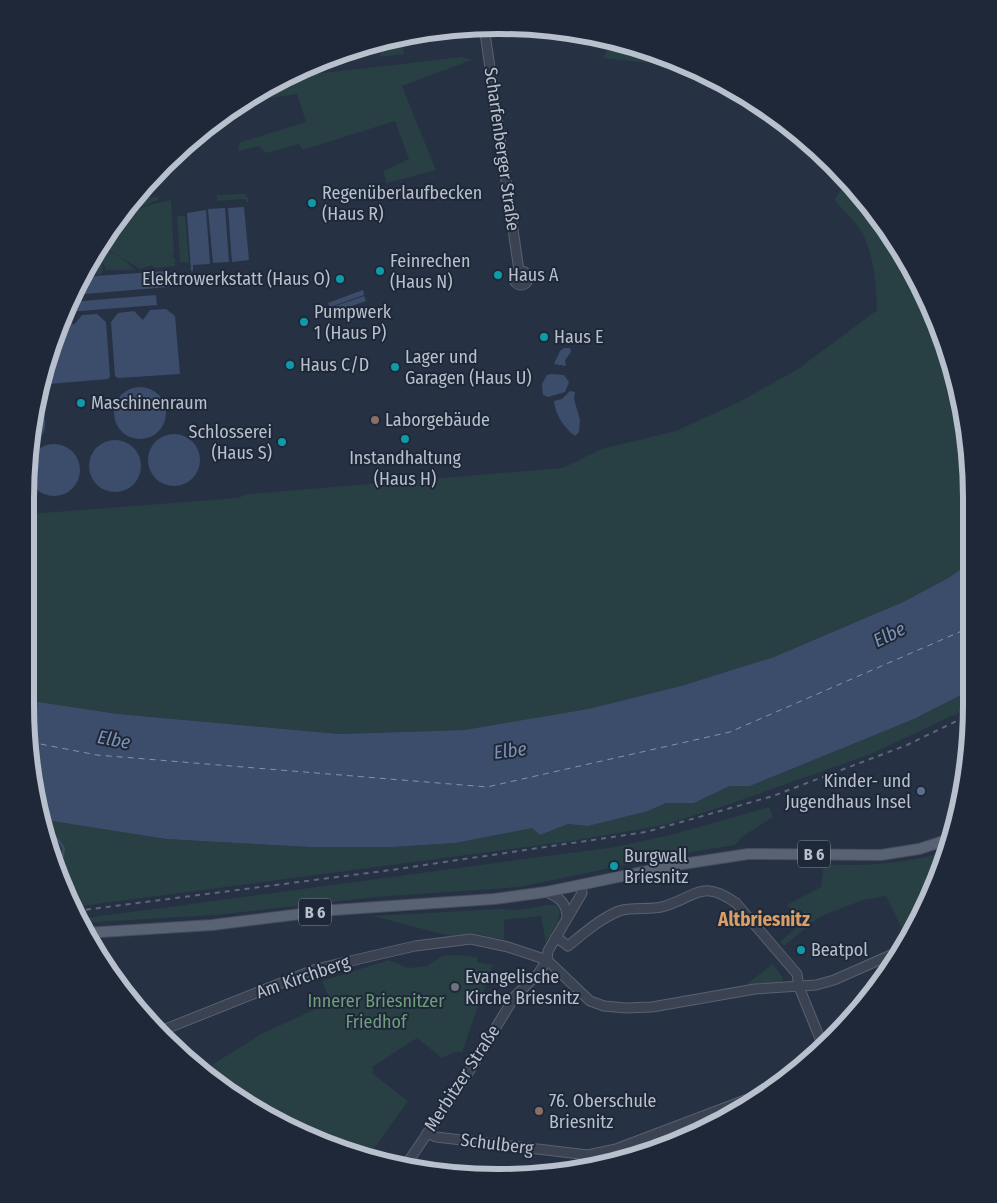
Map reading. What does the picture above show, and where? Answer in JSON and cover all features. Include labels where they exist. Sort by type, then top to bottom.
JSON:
[{"type":"main road","name":"B 6","points":[[94,932],[212,925],[333,910],[494,899],[546,892],[676,865],[748,854],[881,855],[920,849],[942,842]]},
{"type":"street","name":"Scharfenberger Straße","points":[[485,34],[519,271]]},
{"type":"street","name":"Merbitzer Straße","points":[[409,1160],[470,1070],[515,996],[538,974],[547,960],[548,951],[582,893],[581,884]]},
{"type":"street","points":[[556,937],[568,946],[620,911],[663,907],[696,891],[716,892],[736,903],[797,974],[798,987],[820,1039]]},
{"type":"street","points":[[546,892],[564,903],[567,909],[567,919]]},
{"type":"street","name":"Am Kirchberg","points":[[166,1029],[316,969],[415,946],[481,939],[547,960]]},
{"type":"street","points":[[547,960],[584,997],[597,1004],[614,1008],[652,1007],[723,993],[798,987],[834,980],[890,955]]},
{"type":"street","name":"Schulberg","points":[[620,1153],[733,1106]]},
{"type":"street","name":"Schulberg","points":[[427,1133],[436,1137],[588,1155],[614,1154]]},
{"type":"green space","points":[[403,44],[404,54],[379,57],[382,49]]},
{"type":"green space","points":[[607,50],[626,52],[666,65],[604,58]]},
{"type":"green space","points":[[462,57],[472,60],[402,86],[436,170],[387,183],[383,171],[409,159],[395,121],[303,150],[299,144],[266,153],[259,146],[238,151],[240,143],[244,141],[306,122],[297,94],[260,100],[309,75]]},
{"type":"green space","points":[[840,183],[885,240],[915,293],[939,349],[954,408],[962,468],[963,568],[950,577],[903,602],[774,657],[681,686],[588,709],[464,730],[339,734],[118,714],[34,701],[34,514],[238,498],[247,494],[563,468],[601,449],[676,431],[741,401],[798,369],[877,310],[873,269],[865,238],[857,225],[835,199],[841,190]]},
{"type":"green space","points":[[245,194],[249,199],[248,203],[244,199],[217,201],[217,195]]},
{"type":"green space","points":[[159,197],[158,200],[135,209],[144,198]]},
{"type":"green space","points":[[171,200],[174,253],[172,256],[175,258],[175,266],[154,268],[152,265],[140,269],[107,249],[132,213],[157,203]]},
{"type":"green space","points":[[177,216],[185,216],[189,263],[180,262]]},
{"type":"green space","points":[[106,250],[122,258],[135,270],[106,270],[101,258]]},
{"type":"green space","points":[[100,259],[103,263],[102,274],[91,275]]},
{"type":"green space","points":[[963,694],[963,711],[871,754],[727,805],[664,825],[572,841],[80,906],[58,854],[49,822],[52,821],[166,839],[310,847],[392,847],[455,843],[532,827],[540,835],[568,824],[588,826],[648,811],[666,803],[694,803],[730,786],[750,786],[914,719]]},
{"type":"green space","points":[[769,807],[773,817],[742,837],[735,845],[672,855],[520,887],[377,897],[215,915],[89,923],[86,918],[615,847],[674,834]]},
{"type":"green space","points":[[939,853],[928,882],[904,932],[886,896],[863,900],[819,917],[784,946],[780,942],[801,923],[787,905],[821,887],[824,864],[856,865],[917,859]]},
{"type":"green space","points":[[556,905],[560,911],[558,922],[546,943],[541,916],[504,920],[504,940],[473,933],[453,937],[373,916],[497,909],[518,910]]},
{"type":"green space","name":"Innerer Briesnitzer Friedhof","points":[[442,956],[477,957],[477,962],[493,965],[462,1052],[455,1052],[442,1058],[417,1038],[372,1067],[374,1071],[372,1073],[408,1101],[372,1151],[349,1145],[293,1121],[240,1091],[208,1067],[263,1033],[331,1002],[322,981],[389,960],[408,968],[427,966]]},
{"type":"green space","points":[[773,964],[783,978],[782,982],[747,984]]},
{"type":"water","points":[[244,207],[249,260],[232,262],[228,208]]},
{"type":"water","points":[[225,208],[229,262],[213,263],[208,209]]},
{"type":"water","points":[[206,210],[210,264],[193,265],[193,271],[191,271],[187,213]]},
{"type":"water","points":[[167,271],[169,287],[81,294],[91,276]]},
{"type":"water","points":[[363,290],[364,295],[330,307],[328,303]]},
{"type":"water","points":[[156,295],[157,305],[73,312],[78,301]]},
{"type":"water","points":[[364,296],[366,301],[332,313],[330,308]]},
{"type":"water","points":[[166,309],[175,316],[180,374],[118,378],[115,376],[111,322],[118,313],[134,311],[143,320],[150,310]]},
{"type":"water","points":[[97,314],[106,322],[110,376],[108,379],[49,384],[58,349],[69,321],[74,325],[82,315]]},
{"type":"water","points":[[564,348],[570,348],[571,352],[565,360],[566,366],[554,364],[560,351]]},
{"type":"water","points":[[547,375],[564,375],[569,382],[565,392],[548,397],[543,395],[542,384]]},
{"type":"water","points":[[140,387],[154,391],[162,399],[166,413],[162,427],[154,435],[140,439],[126,435],[118,427],[114,413],[118,399],[126,391]]},
{"type":"water","points":[[570,391],[575,392],[574,399],[580,420],[579,432],[575,436],[561,420],[556,411],[554,401],[562,399]]},
{"type":"water","points":[[42,413],[45,423],[43,434],[38,440]]},
{"type":"water","points":[[174,434],[188,438],[196,446],[200,460],[196,474],[188,482],[174,486],[160,482],[152,474],[148,460],[152,446],[160,438]]},
{"type":"water","points":[[110,440],[120,440],[129,444],[137,452],[141,466],[137,480],[129,488],[120,492],[110,492],[101,488],[93,480],[89,471],[89,461],[93,452],[101,444]]},
{"type":"water","points":[[54,444],[64,446],[72,452],[79,465],[78,480],[64,494],[54,496],[44,494],[34,486],[37,452],[44,446]]},
{"type":"water","name":"Elbe","points":[[963,568],[963,694],[914,719],[750,786],[730,786],[694,803],[666,803],[648,811],[588,826],[568,824],[540,835],[532,828],[455,843],[392,847],[310,847],[166,839],[52,821],[49,822],[38,765],[34,701],[118,714],[339,734],[464,730],[588,709],[681,686],[774,657],[903,602],[950,577]]},
{"type":"waterway","points":[[53,835],[64,848],[62,863]]},
{"type":"ferry route","points":[[36,743],[97,755],[487,787],[730,732],[963,630]]},
{"type":"railway","points":[[82,910],[391,870],[646,832],[773,796],[907,745],[963,718]]},
{"type":"place","name":"Regenüberlaufbecken (Haus R)","points":[[312,203]]},
{"type":"place","name":"Feinrechen (Haus N)","points":[[380,271]]},
{"type":"place","name":"Haus A","points":[[498,275]]},
{"type":"place","name":"Elektrowerkstatt (Haus O)","points":[[340,279]]},
{"type":"place","name":"Pumpwerk 1 (Haus P)","points":[[304,322]]},
{"type":"place","name":"Haus E","points":[[544,337]]},
{"type":"place","name":"Haus C/D","points":[[290,365]]},
{"type":"place","name":"Lager und Garagen (Haus U)","points":[[395,367]]},
{"type":"place","name":"Maschinenraum","points":[[81,403]]},
{"type":"place","name":"Laborgebäude","points":[[375,420]]},
{"type":"place","name":"Instandhaltung (Haus H)","points":[[405,439]]},
{"type":"place","name":"Schlosserei (Haus S)","points":[[282,442]]},
{"type":"place","name":"Kinder- und Jugendhaus Insel","points":[[921,791]]},
{"type":"place","name":"Burgwall Briesnitz","points":[[614,866]]},
{"type":"place","name":"Beatpol","points":[[801,950]]},
{"type":"place","name":"Evangelische Kirche Briesnitz","points":[[455,987]]},
{"type":"place","name":"76. Oberschule Briesnitz","points":[[539,1111]]},
{"type":"district","name":"Altbriesnitz","points":[[764,919]]}]
